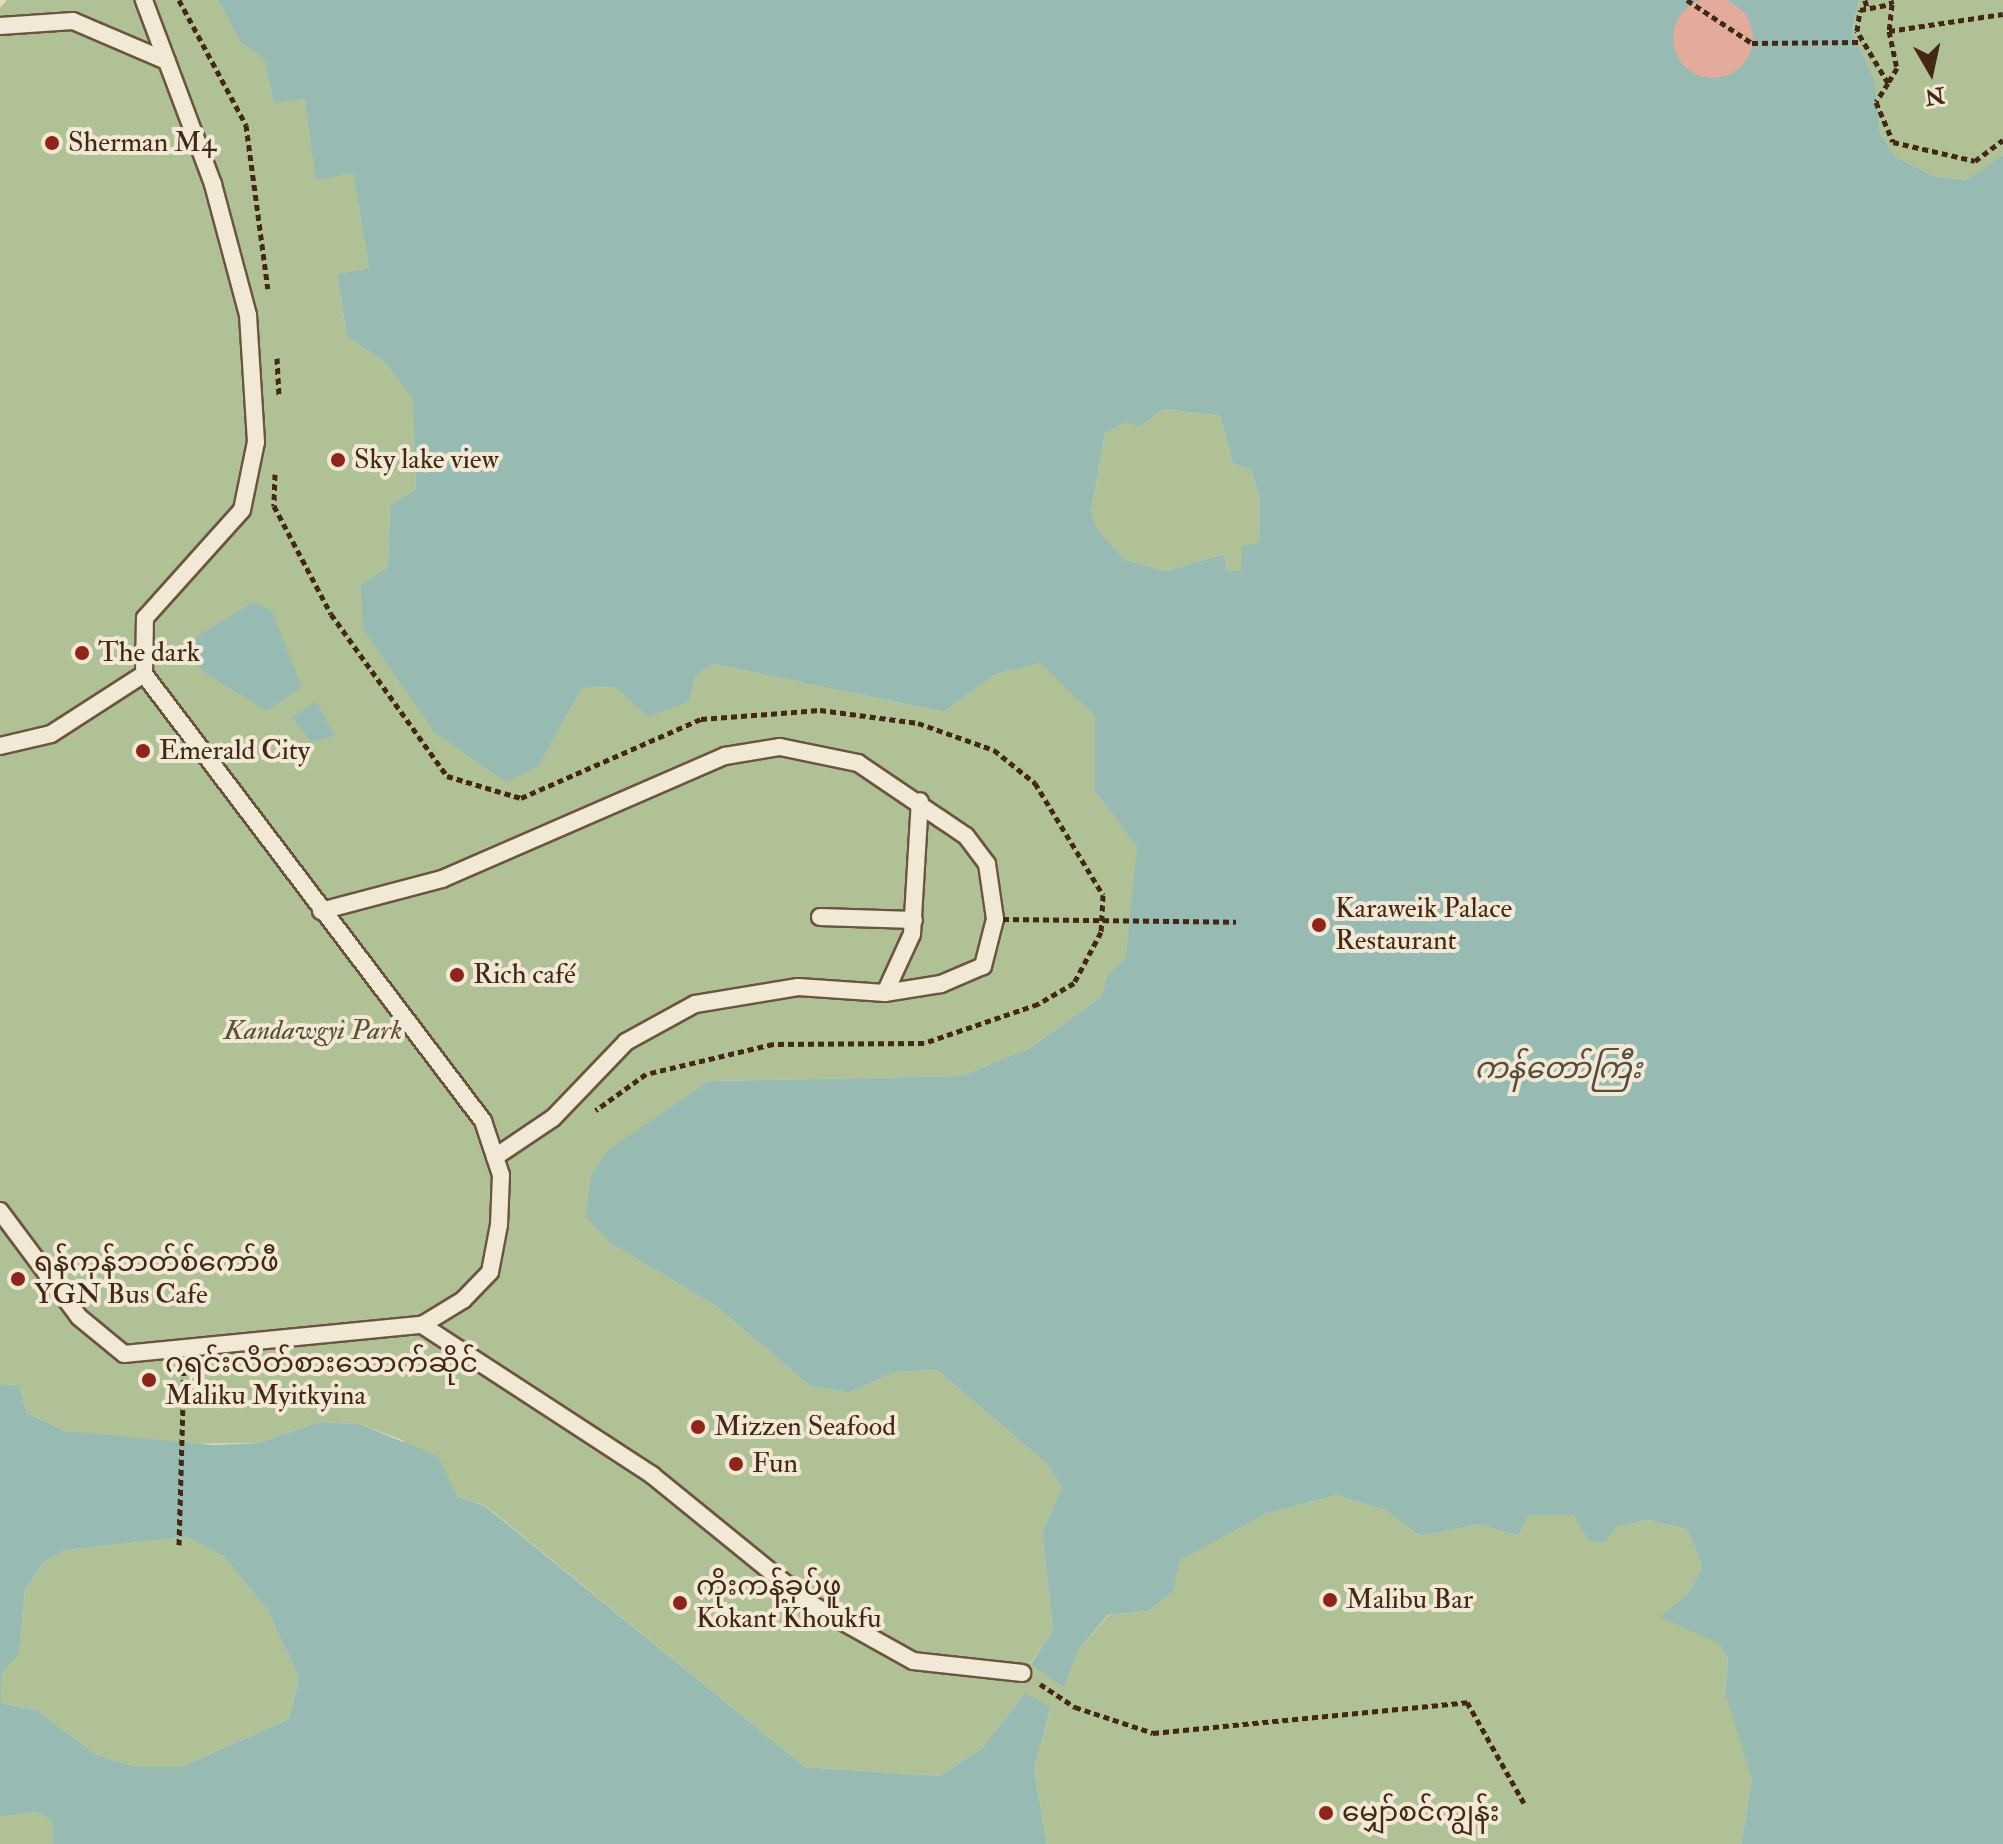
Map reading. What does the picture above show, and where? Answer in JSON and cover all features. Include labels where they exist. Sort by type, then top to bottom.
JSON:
[{"type":"lane","points":[[0,1211],[79,1317],[124,1354],[183,1351],[422,1325],[463,1300],[490,1272],[501,1175],[483,1121],[144,674],[145,618],[242,510],[256,442],[248,315],[213,184],[145,8],[133,0]]},
{"type":"lane","points":[[0,26],[73,21],[167,61]]},
{"type":"lane","points":[[0,746],[51,734],[144,674]]},
{"type":"lane","points":[[321,911],[442,879],[725,756],[780,747],[858,763],[920,801],[966,836],[987,864],[995,919],[983,966],[941,984],[885,993],[798,987],[695,1004],[626,1042],[553,1118],[495,1157]]},
{"type":"lane","points":[[885,993],[914,920],[920,801]]},
{"type":"lane","points":[[820,917],[914,920]]},
{"type":"lane","points":[[422,1325],[652,1475],[811,1604],[913,1661],[1022,1673]]},
{"type":"path","points":[[179,0],[246,125],[270,306]]},
{"type":"path","points":[[1865,0],[1867,8]]},
{"type":"path","points":[[1888,83],[1858,42],[1860,10],[1892,2],[1889,31],[1897,68],[1888,83],[1876,102],[1893,142],[1975,161],[2003,140]]},
{"type":"path","points":[[1689,3],[1752,43],[1858,42]]},
{"type":"path","points":[[1889,31],[2003,14]]},
{"type":"path","points":[[276,351],[278,412]]},
{"type":"path","points":[[276,459],[274,506],[331,614],[447,776],[521,798],[701,719],[820,710],[918,723],[994,750],[1035,783],[1103,895],[1101,932],[1074,983],[1038,1004],[924,1043],[773,1044],[646,1074],[587,1117]]},
{"type":"path","points":[[1003,919],[1236,922]]},
{"type":"path","points":[[179,1545],[187,1440],[183,1351]]},
{"type":"path","points":[[1022,1673],[1075,1707],[1153,1733],[1467,1702],[1524,1803]]},
{"type":"green space","name":"Kandawgyi Park","points":[[7,0],[218,0],[240,42],[264,57],[274,102],[305,99],[353,172],[369,268],[337,274],[347,337],[386,363],[414,400],[416,491],[390,505],[388,567],[539,766],[582,688],[615,687],[659,710],[690,701],[695,677],[713,664],[944,712],[996,674],[1040,662],[1095,717],[1095,791],[1137,848],[1134,925],[1126,956],[1107,976],[1101,997],[1030,1048],[961,1076],[709,1081],[613,1245],[716,1306],[809,1385],[848,1393],[895,1372],[937,1370],[1046,1463],[1062,1488],[1042,1532],[1053,1630],[1031,1663],[1064,1688],[1079,1649],[1109,1615],[1148,1611],[1173,1592],[1179,1560],[1266,1514],[1336,1495],[1385,1510],[1420,1536],[1479,1524],[1518,1536],[1529,1515],[1575,1515],[1616,1527],[1648,1520],[1688,1530],[1702,1567],[1687,1595],[1728,1658],[1725,1693],[1749,1752],[1752,1779],[1741,1844],[1047,1844],[1034,1769],[1051,1708],[1024,1694],[982,1748],[940,1776],[805,1767],[486,1506],[457,1496],[402,1440],[359,1424],[318,1422],[259,1443],[173,1444],[66,1431],[27,1413],[19,1385],[0,1384],[0,8]]},
{"type":"green space","points":[[1859,0],[2003,0],[2003,155],[1968,180],[1934,176],[1896,157],[1880,133],[1875,80],[1852,32]]},
{"type":"green space","points":[[1163,409],[1220,416],[1233,464],[1251,470],[1260,497],[1259,544],[1241,571],[1227,571],[1225,554],[1165,571],[1126,560],[1097,529],[1091,511],[1105,434],[1125,421],[1140,427]]},
{"type":"green space","points":[[187,1537],[223,1556],[267,1609],[299,1678],[289,1719],[181,1767],[136,1767],[97,1755],[36,1710],[1,1703],[2,1674],[19,1652],[25,1590],[44,1562],[66,1550]]},
{"type":"green space","points":[[37,1812],[52,1821],[53,1844],[0,1844],[0,1817]]},
{"type":"water","name":"ကန်တော်ကြီး","points":[[218,0],[1859,0],[1852,32],[1875,80],[1880,133],[1896,157],[1934,176],[1967,180],[2003,155],[2003,1844],[1741,1844],[1752,1779],[1725,1693],[1728,1658],[1718,1643],[1660,1617],[1687,1595],[1702,1567],[1688,1530],[1648,1520],[1616,1527],[1605,1542],[1589,1542],[1574,1515],[1529,1515],[1518,1536],[1479,1524],[1420,1536],[1385,1510],[1336,1495],[1266,1514],[1180,1560],[1173,1592],[1148,1611],[1108,1615],[1079,1649],[1064,1688],[1031,1664],[1053,1630],[1042,1532],[1062,1488],[1046,1463],[937,1370],[895,1372],[848,1393],[809,1385],[716,1306],[613,1245],[586,1217],[591,1176],[608,1150],[709,1081],[961,1076],[1030,1048],[1101,997],[1107,976],[1126,956],[1137,848],[1095,791],[1095,717],[1040,663],[996,674],[944,712],[713,664],[695,677],[690,701],[648,717],[615,687],[582,688],[539,766],[506,782],[435,733],[363,629],[361,585],[388,567],[390,505],[416,490],[413,400],[386,363],[347,337],[337,274],[369,268],[353,173],[316,180],[305,99],[274,103],[264,58],[240,42]],"holes":[[[1163,409],[1220,416],[1233,464],[1251,470],[1260,497],[1259,543],[1242,546],[1241,571],[1227,571],[1225,554],[1165,571],[1126,560],[1097,529],[1091,511],[1105,434],[1125,422],[1140,427]]]},
{"type":"water","points":[[253,602],[272,611],[302,687],[267,711],[202,671],[190,655],[198,636]]},
{"type":"water","points":[[316,701],[335,736],[311,742],[292,717]]},
{"type":"water","points":[[0,1384],[19,1385],[27,1413],[66,1431],[212,1445],[259,1443],[318,1422],[359,1424],[438,1456],[457,1496],[485,1506],[805,1767],[940,1776],[982,1748],[1025,1693],[1051,1707],[1034,1769],[1047,1844],[53,1844],[52,1821],[37,1812],[0,1817]],"holes":[[[187,1537],[223,1556],[267,1609],[299,1678],[289,1719],[181,1767],[136,1767],[97,1755],[36,1710],[1,1703],[2,1674],[19,1653],[25,1590],[44,1562],[66,1550]]]},
{"type":"building","points":[[1713,-2],[1728,1],[1741,10],[1750,23],[1753,38],[1750,53],[1741,66],[1728,75],[1713,78],[1698,75],[1685,66],[1676,53],[1673,38],[1676,23],[1685,10],[1698,1]]},
{"type":"place","name":"Sherman M4","points":[[52,143]]},
{"type":"place","name":"Sky lake view","points":[[338,460]]},
{"type":"place","name":"The dark","points":[[82,653]]},
{"type":"place","name":"Emerald City","points":[[143,751]]},
{"type":"place","name":"Karaweik Palace Restaurant","points":[[1319,925]]},
{"type":"place","name":"Rich café","points":[[457,975]]},
{"type":"place","name":"ရန်ကုန်ဘတ်စ်ကော်ဖီ YGN Bus Cafe","points":[[18,1279]]},
{"type":"place","name":"ဂရင်းလိတ်စားသောက်ဆိုင် Maliku Myitkyina","points":[[149,1380]]},
{"type":"place","name":"Mizzen Seafood","points":[[698,1427]]},
{"type":"place","name":"Fun","points":[[736,1464]]},
{"type":"place","name":"Malibu Bar","points":[[1330,1600]]},
{"type":"place","name":"ကိုးကန့်ခုပ်ဖူ Kokant Khoukfu","points":[[680,1603]]},
{"type":"place","name":"မျှော်စင်ကျွန်း","points":[[1326,1813]]}]
